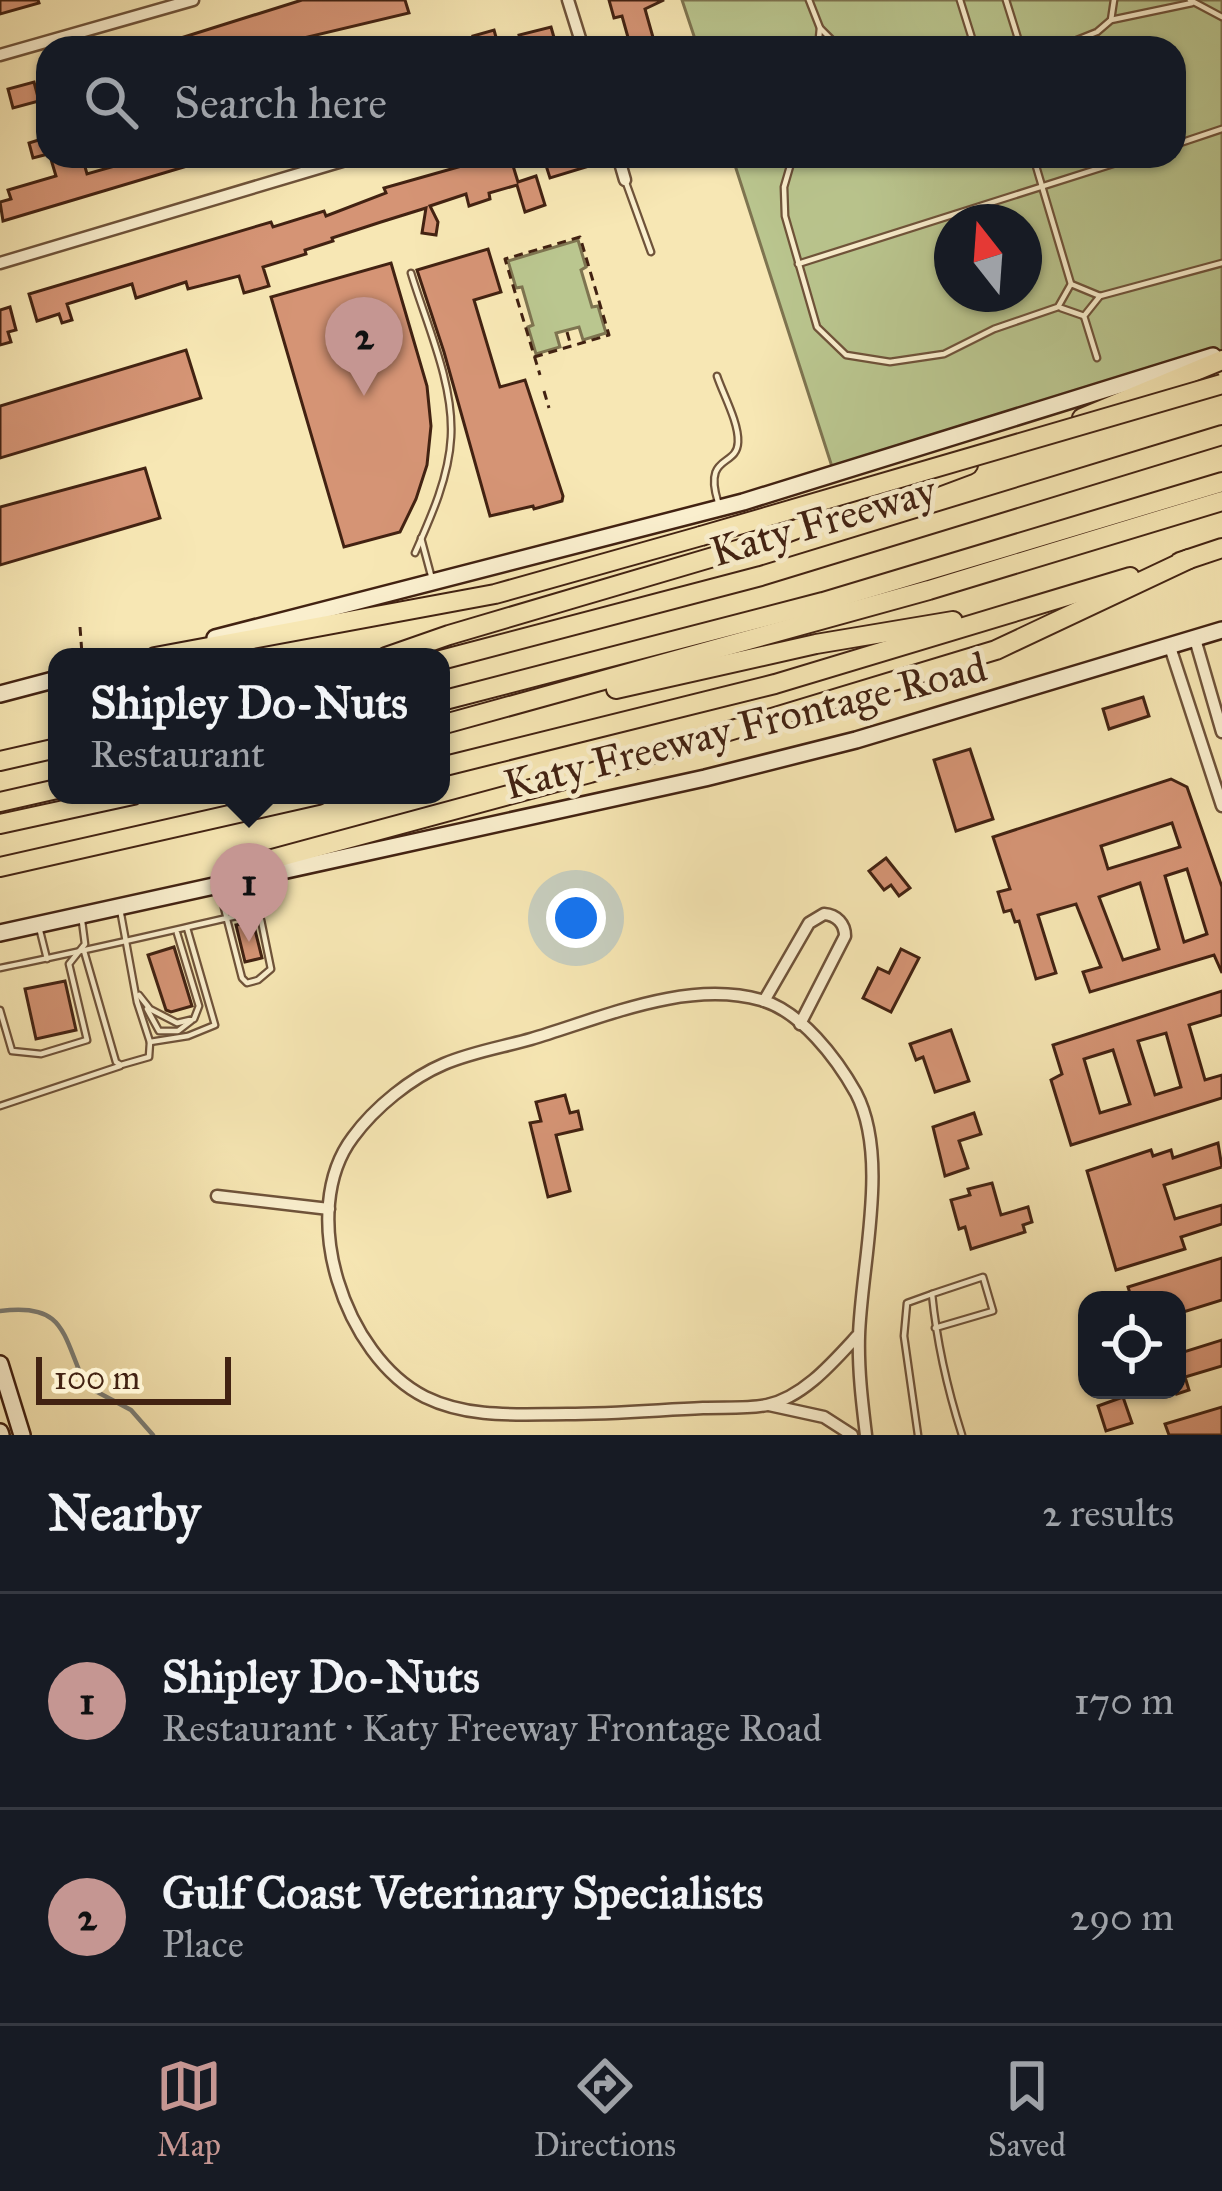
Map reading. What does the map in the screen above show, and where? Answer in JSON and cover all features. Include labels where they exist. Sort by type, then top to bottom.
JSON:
[{"type":"highway","points":[[411,648],[754,545],[964,467],[1222,357]]},
{"type":"highway","points":[[203,648],[495,594],[1222,384]]},
{"type":"highway","name":"Katy Freeway","points":[[450,658],[826,558],[1222,435]]},
{"type":"highway","points":[[450,699],[823,602],[1220,487]]},
{"type":"highway","points":[[450,723],[929,590],[1220,487]]},
{"type":"highway","points":[[450,765],[685,709],[1222,548]]},
{"type":"highway","points":[[219,887],[246,866],[590,773],[996,650],[1189,559]]},
{"type":"highway","points":[[450,724],[815,644],[1023,609]]},
{"type":"highway","points":[[0,761],[48,750]]},
{"type":"highway","points":[[0,802],[48,791]]},
{"type":"highway","points":[[0,824],[92,804]]},
{"type":"highway","points":[[0,867],[278,804]]},
{"type":"main road","points":[[177,648],[720,507],[1222,357]]},
{"type":"main road","name":"Katy Freeway Frontage Road","points":[[0,933],[791,756],[1222,630]]},
{"type":"main road","points":[[0,694],[48,681]]},
{"type":"main road","points":[[0,1364],[22,1435]]},
{"type":"street","points":[[67,36],[193,0]]},
{"type":"street","points":[[568,0],[580,36]]},
{"type":"street","points":[[0,55],[36,45]]},
{"type":"street","points":[[0,263],[319,168]]},
{"type":"street","points":[[621,168],[625,180]]},
{"type":"street","points":[[1195,639],[1219,708],[1221,730],[1198,735]]},
{"type":"street","points":[[1170,647],[1222,806]]},
{"type":"street","points":[[764,1000],[809,923],[824,914],[836,917],[845,936],[800,1024]]},
{"type":"street","points":[[852,1435],[824,1417],[769,1405],[510,1414],[462,1412],[423,1396],[394,1376],[362,1332],[338,1273],[329,1209],[338,1160],[354,1134],[397,1093],[443,1064],[660,1001],[704,995],[764,1000],[812,1032],[859,1099],[871,1193],[859,1334],[866,1435]]},
{"type":"street","points":[[217,1196],[329,1209]]},
{"type":"street","points":[[769,1405],[822,1375],[859,1334]]},
{"type":"lane","points":[[809,0],[828,36]]},
{"type":"lane","points":[[960,0],[970,36]]},
{"type":"lane","points":[[1006,0],[1017,36]]},
{"type":"lane","points":[[1111,20],[1114,0]]},
{"type":"lane","points":[[1087,36],[1111,20],[1191,1],[1222,17]]},
{"type":"lane","points":[[819,36],[820,28]]},
{"type":"lane","points":[[1186,141],[1222,129]]},
{"type":"lane","points":[[790,168],[784,187],[785,216],[817,327],[846,355],[890,362],[944,354],[994,329],[1058,307],[1084,316]]},
{"type":"lane","points":[[1036,168],[1072,284],[1058,307]]},
{"type":"lane","points":[[798,264],[1101,168]]},
{"type":"lane","points":[[625,180],[651,252]]},
{"type":"lane","points":[[1084,316],[1100,296],[1222,263]]},
{"type":"lane","points":[[411,273],[440,369],[451,436],[435,505],[415,553]]},
{"type":"lane","points":[[1072,284],[1100,296]]},
{"type":"lane","points":[[1084,316],[1097,358]]},
{"type":"lane","points":[[717,376],[738,442],[734,453],[714,471],[712,483],[720,507]]},
{"type":"lane","points":[[422,538],[433,582]]},
{"type":"lane","points":[[0,968],[81,952],[127,940],[176,931],[187,928],[224,919],[254,912],[261,920],[271,969],[259,980],[248,983],[242,978],[224,919],[219,887]]},
{"type":"lane","points":[[0,1106],[149,1057],[150,1042],[120,909]]},
{"type":"lane","points":[[0,1060],[12,1051],[41,1054],[87,1040],[69,964],[85,944],[81,918]]},
{"type":"lane","points":[[39,926],[47,959]]},
{"type":"lane","points":[[150,1042],[188,1036],[214,1025],[187,928]]},
{"type":"lane","points":[[135,990],[159,1031],[178,1030],[194,1018],[199,1006],[176,931]]},
{"type":"lane","points":[[81,952],[116,1062],[121,1065]]},
{"type":"lane","points":[[145,1003],[178,1023],[194,1018]]},
{"type":"lane","points":[[0,1010],[12,1051]]},
{"type":"lane","points":[[918,1435],[904,1336],[907,1303],[983,1277],[993,1311],[935,1328]]},
{"type":"lane","points":[[932,1294],[944,1378],[962,1435]]},
{"type":"path","points":[[534,357],[609,335],[580,237],[505,259],[534,357],[540,375]]},
{"type":"path","points":[[567,332],[572,346]]},
{"type":"path","points":[[544,392],[549,408]]},
{"type":"path","points":[[80,627],[84,638],[78,639],[80,648]]},
{"type":"green space","points":[[682,0],[1222,0],[1222,353],[834,473],[736,168],[1186,168],[1186,36],[694,36]]},
{"type":"green space","points":[[578,240],[592,307],[598,306],[606,333],[583,340],[579,327],[556,333],[560,347],[536,354],[522,287],[516,288],[508,261]]},
{"type":"building","points":[[0,0],[38,0],[39,3],[0,14]]},
{"type":"building","points":[[302,0],[405,0],[409,13],[312,36],[187,36]]},
{"type":"building","points":[[609,0],[664,0],[645,9],[653,36],[628,36],[622,16],[614,18]]},
{"type":"building","points":[[551,27],[554,36],[519,36]]},
{"type":"building","points":[[34,82],[36,102],[13,108],[8,89]]},
{"type":"building","points":[[54,168],[85,168],[87,174],[108,168],[181,168],[3,221],[0,202],[11,199],[8,190],[56,176]]},
{"type":"building","points":[[455,168],[514,168],[518,182],[536,176],[545,205],[525,212],[517,185],[489,193],[490,199],[469,206],[466,194],[430,206],[438,222],[436,235],[422,233],[426,208],[332,238],[305,250],[306,254],[263,267],[269,286],[244,293],[239,276],[188,289],[186,282],[136,298],[132,284],[67,304],[72,320],[62,323],[59,314],[37,321],[29,294],[271,222],[273,227],[324,211],[326,216],[386,193],[384,188]]},
{"type":"building","points":[[547,168],[583,168],[550,178]]},
{"type":"building","points":[[488,249],[501,292],[474,300],[500,387],[525,380],[563,496],[562,501],[534,509],[490,516],[417,270]]},
{"type":"building","points":[[391,263],[427,386],[431,426],[427,465],[400,532],[344,547],[271,297]]},
{"type":"building","points":[[10,307],[16,330],[8,332],[11,342],[0,345],[0,310]]},
{"type":"building","points":[[186,350],[201,398],[0,458],[0,406]]},
{"type":"building","points":[[145,468],[160,518],[0,565],[0,507]]},
{"type":"building","points":[[1143,697],[1149,716],[1109,729],[1103,709]]},
{"type":"building","points":[[970,749],[993,819],[956,831],[934,760]]},
{"type":"building","points":[[1171,779],[1187,787],[1222,887],[1222,973],[1214,955],[1090,992],[1083,972],[1101,967],[1076,904],[1038,915],[1056,973],[1036,979],[1019,921],[1015,922],[1011,910],[1004,912],[998,892],[1010,889],[993,837]],"holes":[[[1172,823],[1180,847],[1108,869],[1101,846]],[[1187,869],[1207,934],[1184,942],[1165,876]],[[1140,883],[1159,949],[1123,960],[1099,897]]]},
{"type":"building","points":[[886,858],[910,888],[899,896],[891,885],[884,890],[869,871]]},
{"type":"building","points":[[253,922],[262,958],[245,962],[236,925]]},
{"type":"building","points":[[174,947],[192,1006],[171,1012],[166,1010],[148,955]]},
{"type":"building","points":[[901,949],[919,958],[891,1012],[863,998],[878,968],[889,973]]},
{"type":"building","points":[[65,981],[76,1030],[36,1039],[25,989]]},
{"type":"building","points":[[1222,991],[1222,1015],[1189,1025],[1205,1080],[1222,1075],[1222,1098],[1071,1145],[1051,1080],[1062,1074],[1053,1045]],"holes":[[[1166,1033],[1181,1087],[1155,1095],[1138,1041]],[[1113,1050],[1130,1104],[1100,1113],[1084,1059]]]},
{"type":"building","points":[[951,1030],[969,1081],[935,1092],[923,1057],[916,1060],[910,1044]]},
{"type":"building","points":[[565,1095],[570,1113],[578,1111],[582,1129],[556,1135],[570,1191],[548,1197],[530,1123],[541,1121],[536,1102]]},
{"type":"building","points":[[974,1113],[981,1134],[959,1141],[968,1168],[945,1176],[933,1127]]},
{"type":"building","points":[[1218,1143],[1222,1167],[1164,1185],[1175,1219],[1222,1205],[1222,1224],[1181,1237],[1185,1249],[1116,1270],[1087,1171],[1151,1150],[1153,1156],[1171,1150],[1173,1158]]},
{"type":"building","points":[[992,1183],[1001,1215],[1028,1207],[1032,1222],[1023,1225],[1025,1232],[971,1249],[951,1200],[970,1195],[968,1189]]},
{"type":"building","points":[[1222,1258],[1222,1300],[1186,1311],[1186,1291],[1129,1291],[1128,1287]]},
{"type":"building","points":[[1222,1340],[1222,1366],[1186,1377],[1186,1351]]},
{"type":"building","points":[[1124,1399],[1132,1423],[1106,1431],[1098,1406]]},
{"type":"building","points":[[1222,1407],[1222,1435],[1169,1435],[1165,1424]]},
{"type":"waterway","points":[[0,1311],[38,1312],[50,1318],[66,1338],[86,1386],[131,1410],[153,1435]]},
{"type":"place","name":"Gulf Coast Veterinary Specialists","points":[[364,396]]},
{"type":"place","name":"Shipley Do-Nuts","points":[[249,942]]}]
